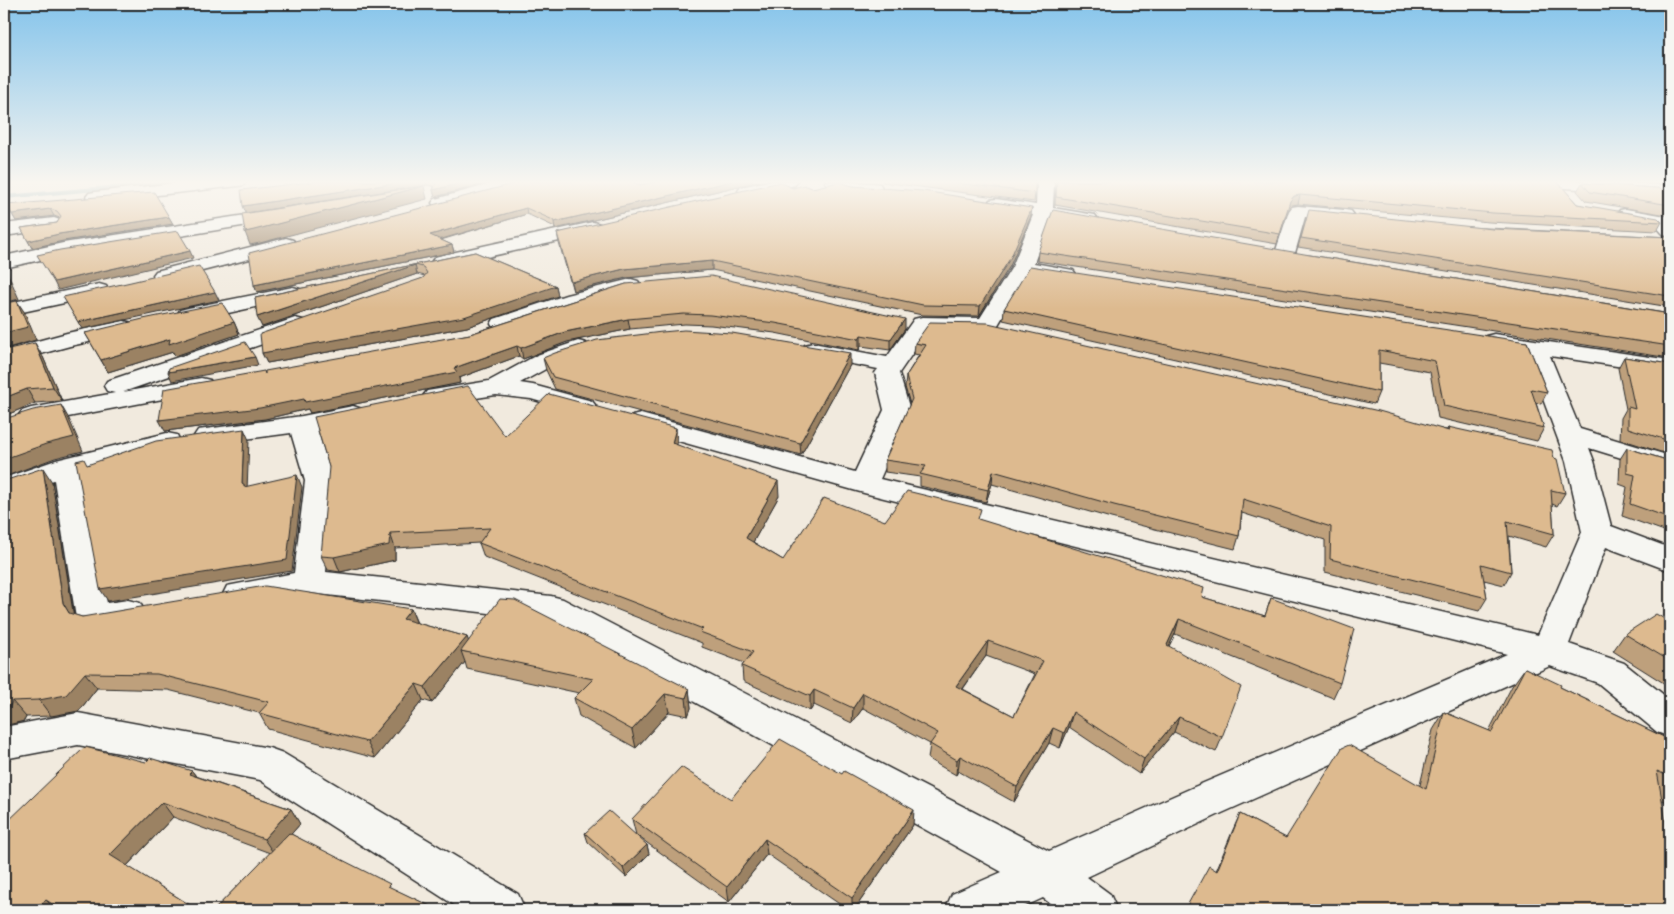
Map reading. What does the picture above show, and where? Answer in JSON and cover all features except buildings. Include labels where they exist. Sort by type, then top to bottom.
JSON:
[{"type":"street","points":[[4,230],[54,224]]},
{"type":"street","points":[[4,262],[63,249],[224,224]]},
{"type":"street","points":[[864,484],[896,410],[887,373],[893,365],[913,322],[996,327],[1039,224]]},
{"type":"street","points":[[1283,253],[1293,224]]},
{"type":"street","points":[[431,271],[611,225]]},
{"type":"street","points":[[144,280],[308,238]]},
{"type":"street","points":[[1651,238],[1670,239]]},
{"type":"street","points":[[1022,267],[1091,278]]},
{"type":"street","points":[[480,332],[574,300],[626,286],[653,283]]},
{"type":"street","points":[[4,310],[115,287]]},
{"type":"street","points":[[174,318],[310,290]]},
{"type":"street","points":[[218,382],[22,419],[314,318]]},
{"type":"street","points":[[4,358],[67,340],[145,324]]},
{"type":"street","points":[[1476,338],[1670,367]]},
{"type":"street","points":[[496,388],[534,364],[559,353],[600,342]]},
{"type":"street","points":[[790,346],[893,365]]},
{"type":"street","points":[[968,910],[1208,800],[1550,651],[1597,532],[1567,450],[1536,347]]},
{"type":"street","points":[[418,400],[457,392],[496,388],[533,392],[864,484],[1550,651],[1611,673],[1670,721]]},
{"type":"street","points":[[4,488],[66,466],[158,442],[302,424],[380,408]]},
{"type":"street","points":[[302,424],[319,481],[309,582]]},
{"type":"street","points":[[1567,450],[1670,465]]},
{"type":"street","points":[[66,466],[93,618],[162,606]]},
{"type":"street","points":[[1597,532],[1670,560]]},
{"type":"street","points":[[211,598],[309,582],[551,608],[1048,874],[1094,910]]},
{"type":"street","points":[[4,742],[78,728],[270,765],[502,910]]}]
